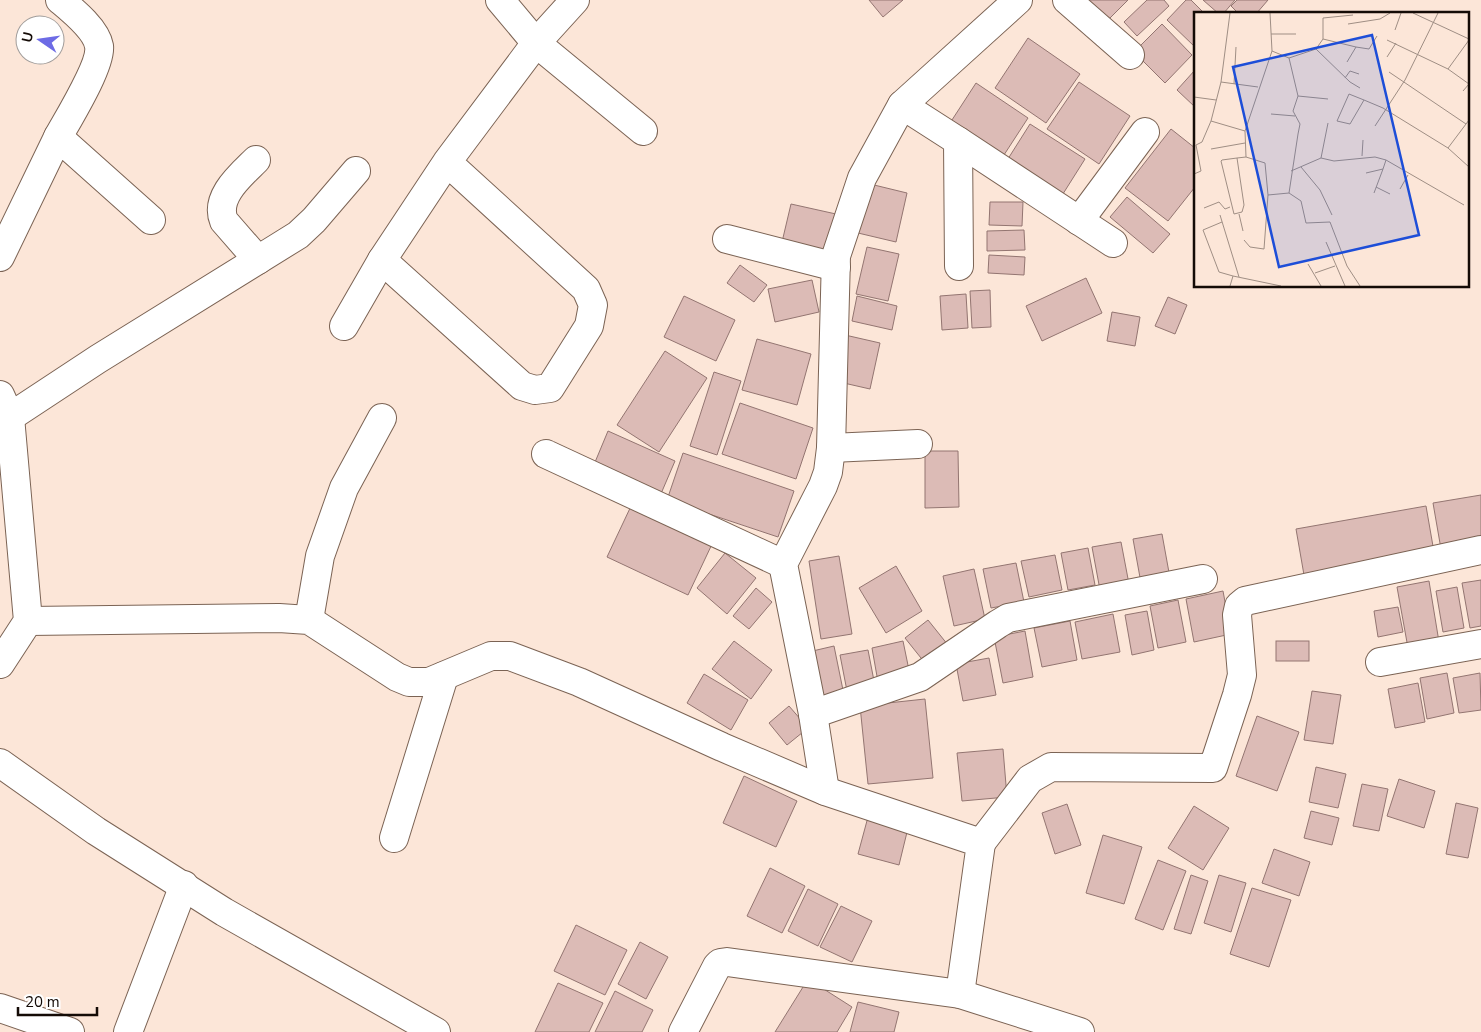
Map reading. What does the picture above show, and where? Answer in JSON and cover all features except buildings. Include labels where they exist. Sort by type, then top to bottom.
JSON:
[{"type":"street","points":[[0,257],[58,137],[94,70],[99,47],[89,27],[60,0]]},
{"type":"street","points":[[500,0],[536,43],[643,131]]},
{"type":"street","points":[[344,326],[382,260],[448,162],[536,43],[575,0]]},
{"type":"street","points":[[825,791],[813,714],[784,564],[823,486],[828,472],[831,448],[836,256],[862,178],[902,105],[1018,0]]},
{"type":"street","points":[[1067,0],[1130,55]]},
{"type":"street","points":[[902,105],[1113,243]]},
{"type":"street","points":[[1079,221],[1145,132]]},
{"type":"street","points":[[58,137],[151,220]]},
{"type":"street","points":[[958,141],[959,266]]},
{"type":"street","points":[[256,160],[234,183],[222,205],[221,213],[224,221],[258,260]]},
{"type":"street","points":[[382,260],[522,386],[535,390],[550,388],[589,326],[593,305],[586,289],[448,162]]},
{"type":"street","points":[[0,664],[28,621],[5,406],[98,359],[298,235],[314,220],[356,171]]},
{"type":"street","points":[[728,239],[836,267]]},
{"type":"street","points":[[309,620],[320,556],[344,488],[382,418]]},
{"type":"street","points":[[831,448],[918,444]]},
{"type":"street","points":[[546,454],[784,564]]},
{"type":"street","points":[[960,994],[981,843],[1030,779],[1051,767],[1213,768],[1238,695],[1242,675],[1237,615],[1239,606],[1245,601],[1481,550]]},
{"type":"street","points":[[813,714],[920,677],[1008,618],[1203,579]]},
{"type":"street","points":[[28,621],[279,618],[309,620],[396,677],[409,682],[429,682],[491,656],[510,656],[579,682],[825,791],[981,843]]},
{"type":"street","points":[[1380,662],[1481,644]]},
{"type":"street","points":[[394,838],[444,676]]},
{"type":"street","points":[[0,763],[96,831],[224,912],[436,1032]]},
{"type":"street","points":[[128,1032],[184,886]]},
{"type":"street","points":[[683,1032],[717,966],[720,963],[727,962],[960,994],[1080,1032]]},
{"type":"street","points":[[0,1008],[70,1032]]}]
